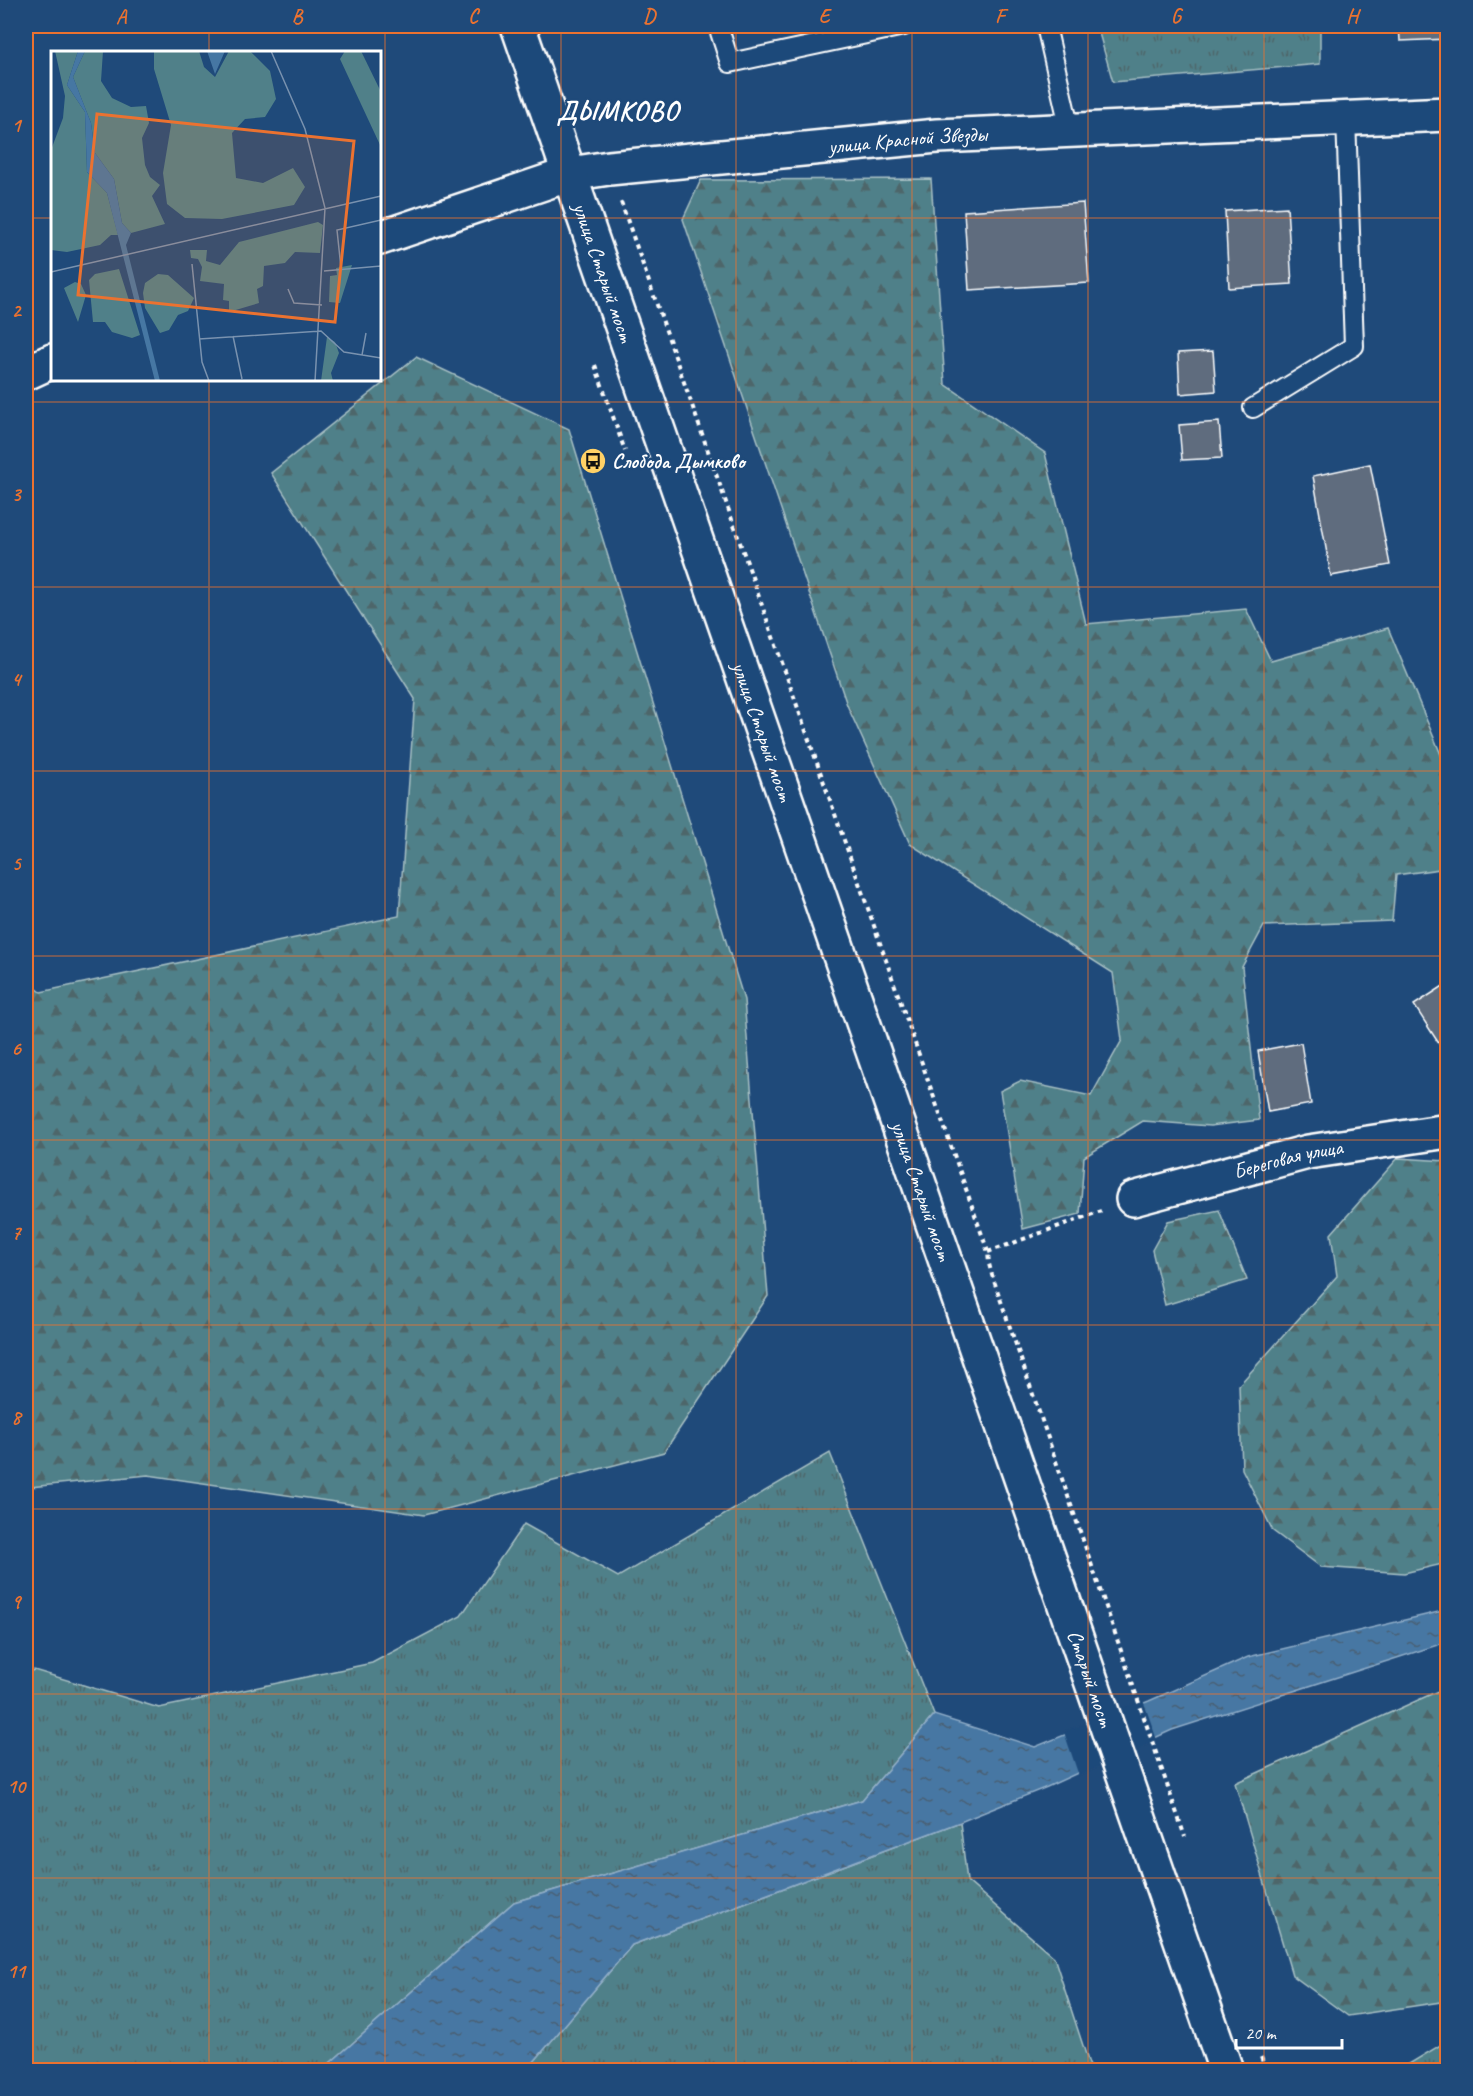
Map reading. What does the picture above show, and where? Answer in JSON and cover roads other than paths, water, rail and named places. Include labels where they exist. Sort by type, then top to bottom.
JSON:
[{"type":"main road","name":"улица Старый мост","points":[[518,26],[956,1288]]},
{"type":"main road","name":"улица Красной Звезды","points":[[381,238],[570,174],[609,168],[937,136],[1448,114]]},
{"type":"main road","points":[[26,373],[51,361]]},
{"type":"main road","name":"Береговая улица","points":[[1132,1199],[1308,1152],[1448,1131]]},
{"type":"main road","name":"Старый мост","points":[[956,1288],[1226,2070]]},
{"type":"lane","points":[[718,26],[730,63],[904,26]]},
{"type":"lane","points":[[1046,26],[1070,130]]},
{"type":"lane","points":[[1253,408],[1354,346],[1346,118]]},
{"type":"water","points":[[1447,1610],[1447,1642],[1172,1730],[1047,1787],[960,1822],[632,1945],[527,2070],[322,2070],[514,1902],[862,1800],[934,1715],[1035,1747],[1149,1701],[1248,1657]]},
{"type":"place","name":"Слобода Дымково","points":[[593,461]]},
{"type":"district","name":"ДЫМКОВО","points":[[618,111]]}]
